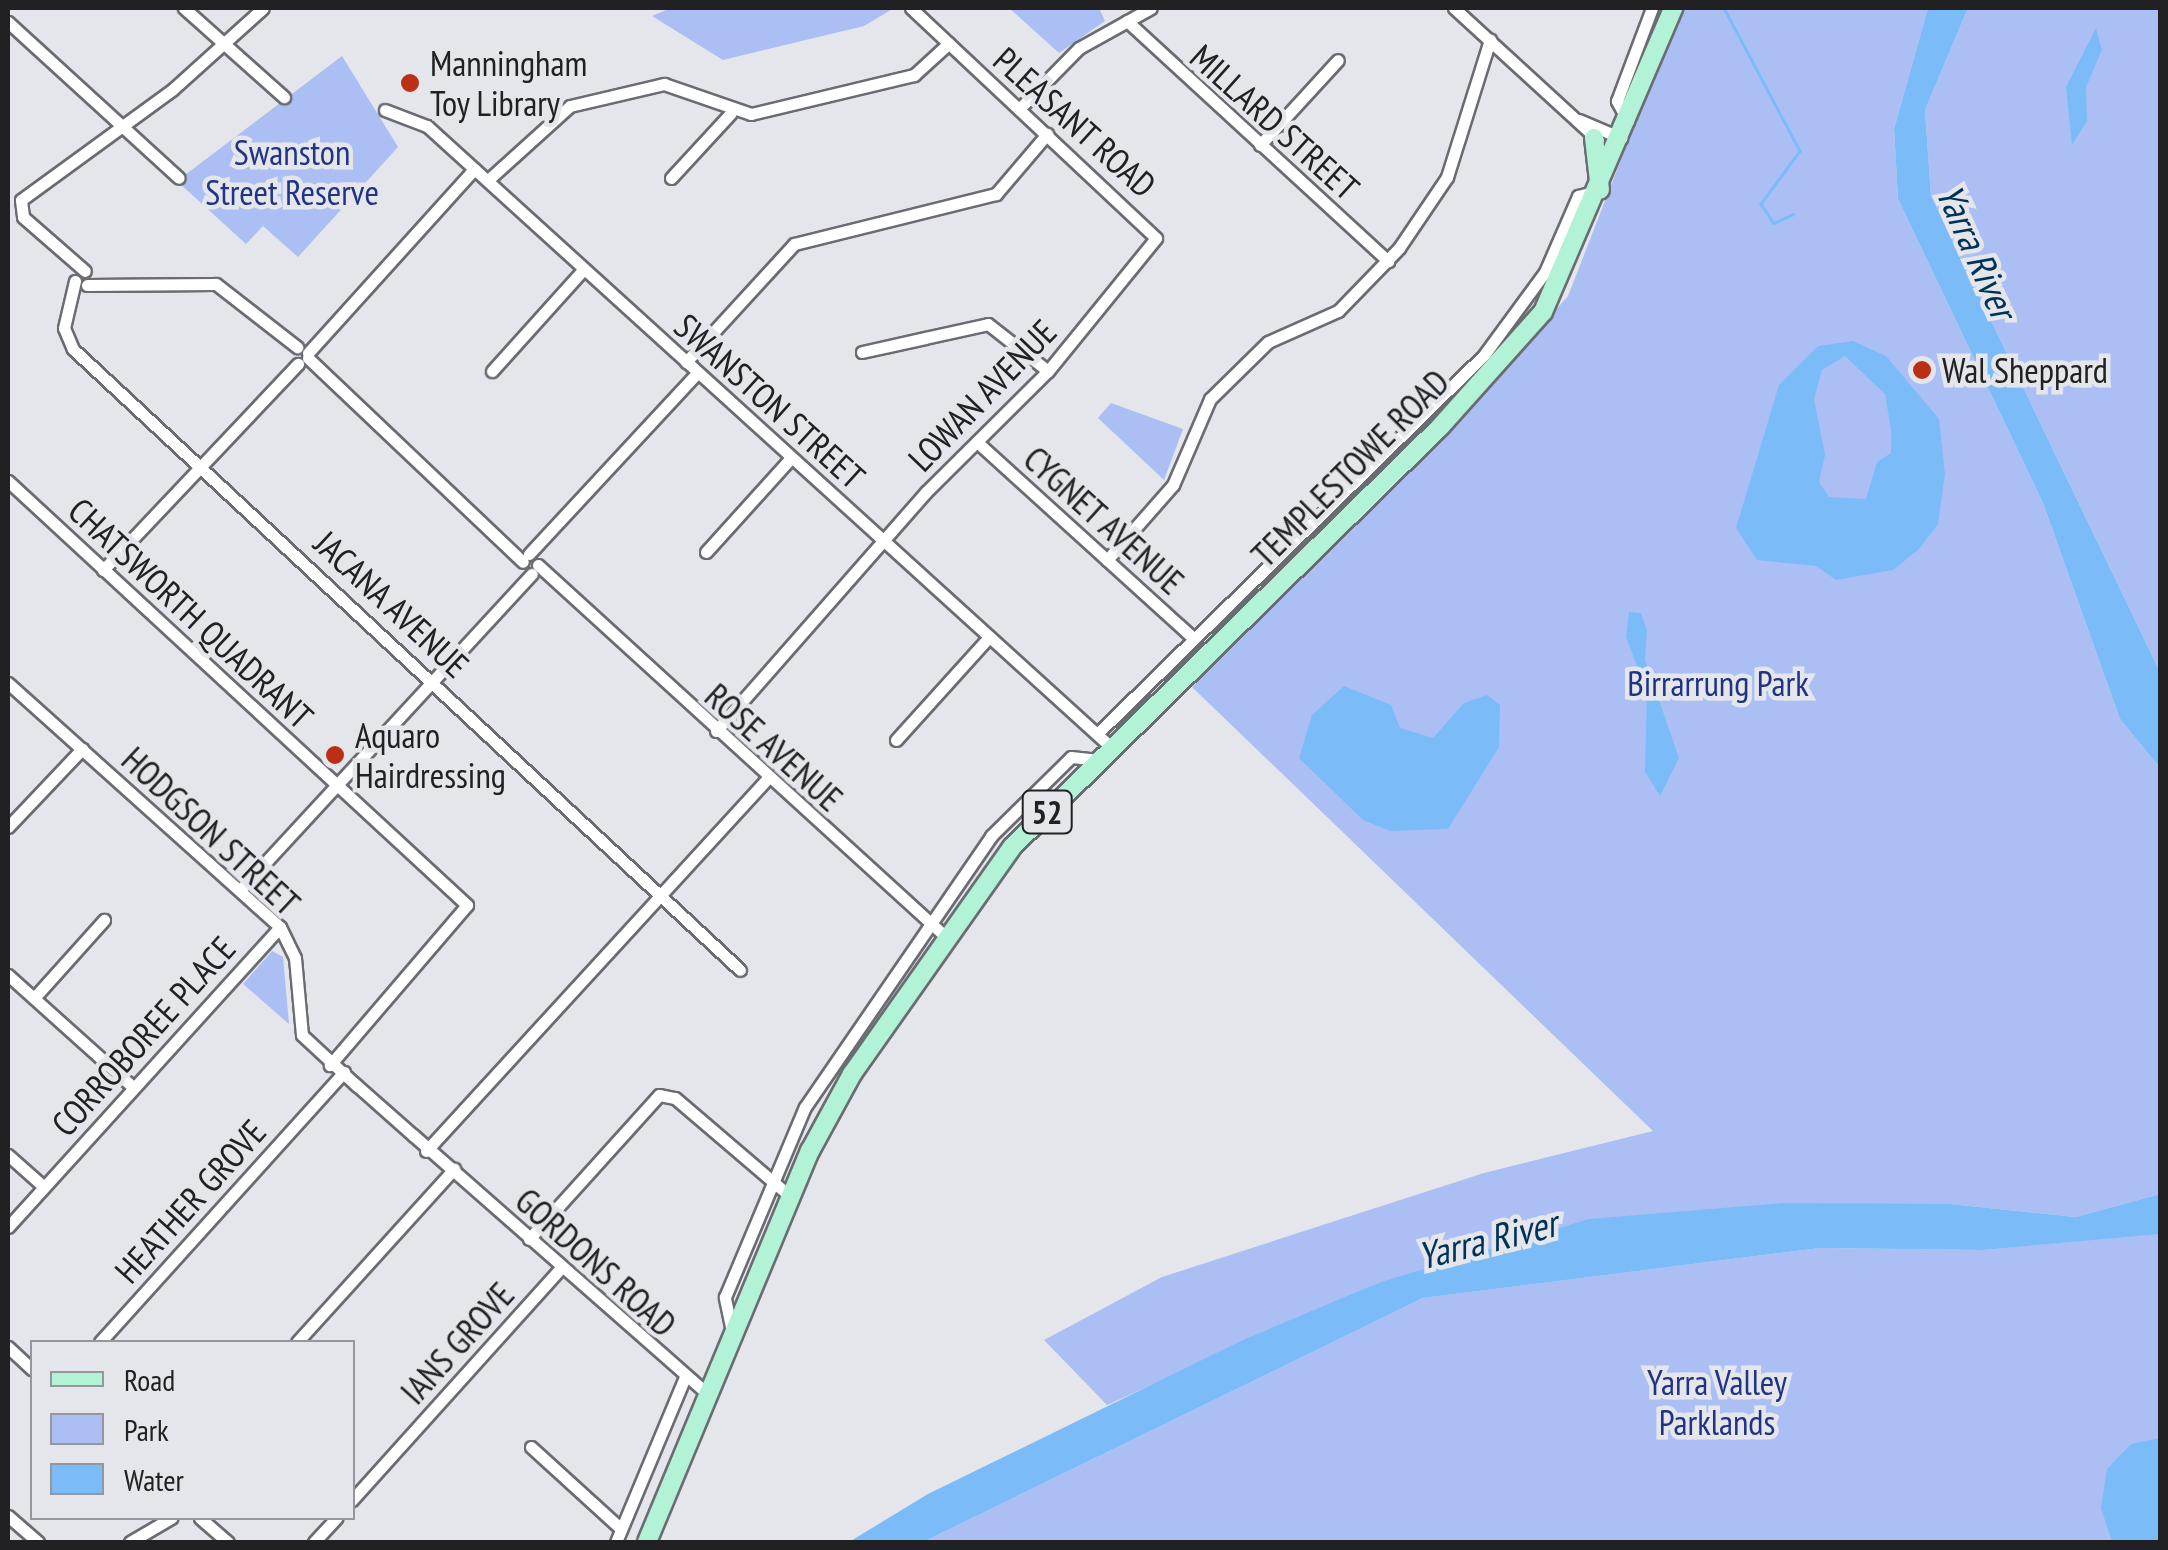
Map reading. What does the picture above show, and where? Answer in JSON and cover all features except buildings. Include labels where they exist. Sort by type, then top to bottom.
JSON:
[{"type":"main road","name":"TEMPLESTOWE ROAD","points":[[647,1542],[790,1198],[838,1097],[1002,859],[1500,365],[1558,288],[1673,8]]},
{"type":"main road","points":[[1594,138],[1600,190]]},
{"type":"street","points":[[184,8],[284,97]]},
{"type":"street","points":[[22,200],[122,125],[263,8]]},
{"type":"street","name":"PLEASANT ROAD","points":[[911,8],[1162,238]]},
{"type":"street","points":[[1021,111],[1079,48],[1151,8]]},
{"type":"street","points":[[1454,8],[1594,138],[1622,135]]},
{"type":"street","name":"TEMPLESTOWE ROAD","points":[[1622,135],[1617,101],[1652,8]]},
{"type":"street","name":"MILLARD STREET","points":[[1127,21],[1388,261]]},
{"type":"street","points":[[8,22],[180,178]]},
{"type":"street","points":[[1106,560],[1173,486],[1210,400],[1264,345],[1332,315],[1388,261],[1447,177],[1490,40]]},
{"type":"street","points":[[488,180],[570,106],[664,84],[730,113],[906,78],[949,44]]},
{"type":"street","points":[[1260,145],[1338,60]]},
{"type":"street","name":"SWANSTON STREET","points":[[385,110],[406,111],[488,180],[1097,734],[1107,754]]},
{"type":"street","points":[[671,178],[730,113]]},
{"type":"street","points":[[1571,116],[1622,135]]},
{"type":"street","points":[[686,362],[794,244],[989,197],[1049,137]]},
{"type":"street","points":[[103,570],[471,166]]},
{"type":"street","name":"TEMPLESTOWE ROAD","points":[[1097,734],[1484,355],[1545,272],[1578,196],[1600,190]]},
{"type":"street","points":[[8,195],[22,200],[82,279]]},
{"type":"street","name":"LOWAN AVENUE","points":[[716,731],[884,541],[1048,371],[1162,238]]},
{"type":"street","points":[[492,371],[584,270]]},
{"type":"street","name":"ROSE AVENUE","points":[[82,279],[216,284],[947,938]]},
{"type":"street","name":"JACANA AVENUE","points":[[82,279],[66,315],[68,344],[664,891],[740,970]]},
{"type":"street","points":[[862,352],[988,324],[1048,371]]},
{"type":"street","points":[[238,888],[506,597],[553,532],[698,372]]},
{"type":"street","name":"CYGNET AVENUE","points":[[977,442],[1194,639]]},
{"type":"street","points":[[706,552],[792,458]]},
{"type":"street","name":"CHATSWORTH QUADRANT","points":[[8,482],[474,909],[355,1038],[338,1069]]},
{"type":"street","points":[[896,740],[989,637]]},
{"type":"street","name":"HODGSON STREET","points":[[8,682],[280,927],[295,958],[300,1031],[338,1069]]},
{"type":"street","points":[[8,828],[80,747]]},
{"type":"street","name":"TEMPLESTOWE ROAD","points":[[733,1336],[725,1297],[805,1107],[991,836],[1071,757],[1107,754]]},
{"type":"street","points":[[429,1148],[768,778]]},
{"type":"street","points":[[34,998],[104,920]]},
{"type":"street","name":"CORROBOREE PLACE","points":[[8,1228],[280,927]]},
{"type":"street","points":[[8,974],[134,1088]]},
{"type":"street","name":"GORDONS ROAD","points":[[338,1069],[685,1377],[711,1390]]},
{"type":"street","name":"HEATHER GROVE","points":[[102,1340],[321,1097],[338,1069]]},
{"type":"street","points":[[526,1236],[663,1088],[790,1198]]},
{"type":"street","points":[[8,1155],[44,1187]]},
{"type":"street","points":[[299,1340],[452,1171]]},
{"type":"street","name":"IANS GROVE","points":[[355,1497],[561,1268]]},
{"type":"street","points":[[8,1347],[30,1368]]},
{"type":"street","points":[[616,1542],[685,1377]]},
{"type":"street","points":[[531,1448],[622,1529]]},
{"type":"street","points":[[8,1516],[38,1542]]},
{"type":"street","points":[[130,1542],[168,1520]]},
{"type":"street","points":[[202,1520],[228,1542]]},
{"type":"street","points":[[314,1542],[334,1520]]},
{"type":"green space","points":[[671,8],[894,8],[864,26],[723,60],[652,16]]},
{"type":"green space","points":[[1009,8],[1099,8],[1105,21],[1059,53]]},
{"type":"green space","name":"Birrarrung Park","points":[[1680,8],[1928,8],[1894,129],[1898,199],[2043,503],[2120,719],[2160,768],[2160,1194],[2076,1217],[1950,1204],[1734,1210],[1378,1283],[1107,1405],[1044,1340],[1162,1277],[1484,1173],[1653,1131],[1192,687],[1439,441],[1568,296]]},
{"type":"green space","points":[[1968,8],[2160,8],[2160,672],[1931,196],[1925,110]]},
{"type":"green space","name":"Swanston Street Reserve","points":[[342,56],[398,147],[298,257],[263,226],[246,244],[177,181]]},
{"type":"green space","points":[[1111,403],[1183,429],[1164,480],[1098,418]]},
{"type":"green space","points":[[272,951],[283,957],[289,1024],[243,984]]},
{"type":"green space","name":"Yarra Valley Parklands","points":[[2160,1233],[2160,1542],[923,1542],[1423,1298],[1820,1248],[1984,1250]]},
{"type":"water","points":[[1928,8],[1968,8],[1925,110],[1931,196],[2160,672],[2160,768],[2120,719],[2043,503],[1898,199],[1894,129]]},
{"type":"water","points":[[2096,28],[2102,50],[2086,87],[2087,121],[2072,145],[2066,87]]},
{"type":"water","points":[[1853,341],[1886,356],[1939,419],[1945,474],[1938,524],[1919,549],[1893,570],[1836,580],[1816,566],[1757,560],[1736,528],[1779,385],[1818,346]],"holes":[[[1845,356],[1885,394],[1891,453],[1877,462],[1866,499],[1829,497],[1819,482],[1825,455],[1814,399],[1822,370]]]},
{"type":"water","points":[[1629,612],[1641,613],[1647,630],[1645,660],[1679,758],[1660,796],[1645,772],[1647,693],[1626,637]]},
{"type":"water","points":[[1344,686],[1391,705],[1400,728],[1433,738],[1464,703],[1487,695],[1500,705],[1499,747],[1448,829],[1390,831],[1363,820],[1299,758],[1312,715]]},
{"type":"water","points":[[2160,1194],[2159,1234],[1984,1250],[1820,1248],[1423,1298],[923,1542],[849,1542],[928,1494],[1245,1339],[1378,1283],[1589,1219],[1783,1203],[1950,1204],[2076,1217]]},
{"type":"water","points":[[2160,1438],[2160,1542],[2112,1542],[2101,1508],[2107,1469],[2131,1444]]},
{"type":"waterway","points":[[1724,8],[1800,151],[1761,204],[1774,223],[1793,214]]},
{"type":"place","name":"Manningham Toy Library","points":[[410,83]]},
{"type":"place","name":"Wal Sheppard","points":[[1922,370]]},
{"type":"place","name":"Aquaro Hairdressing","points":[[335,755]]},
{"type":"water label","name":"Yarra River","points":[[1977,251]]},
{"type":"water label","name":"Yarra River","points":[[1487,1239]]}]
